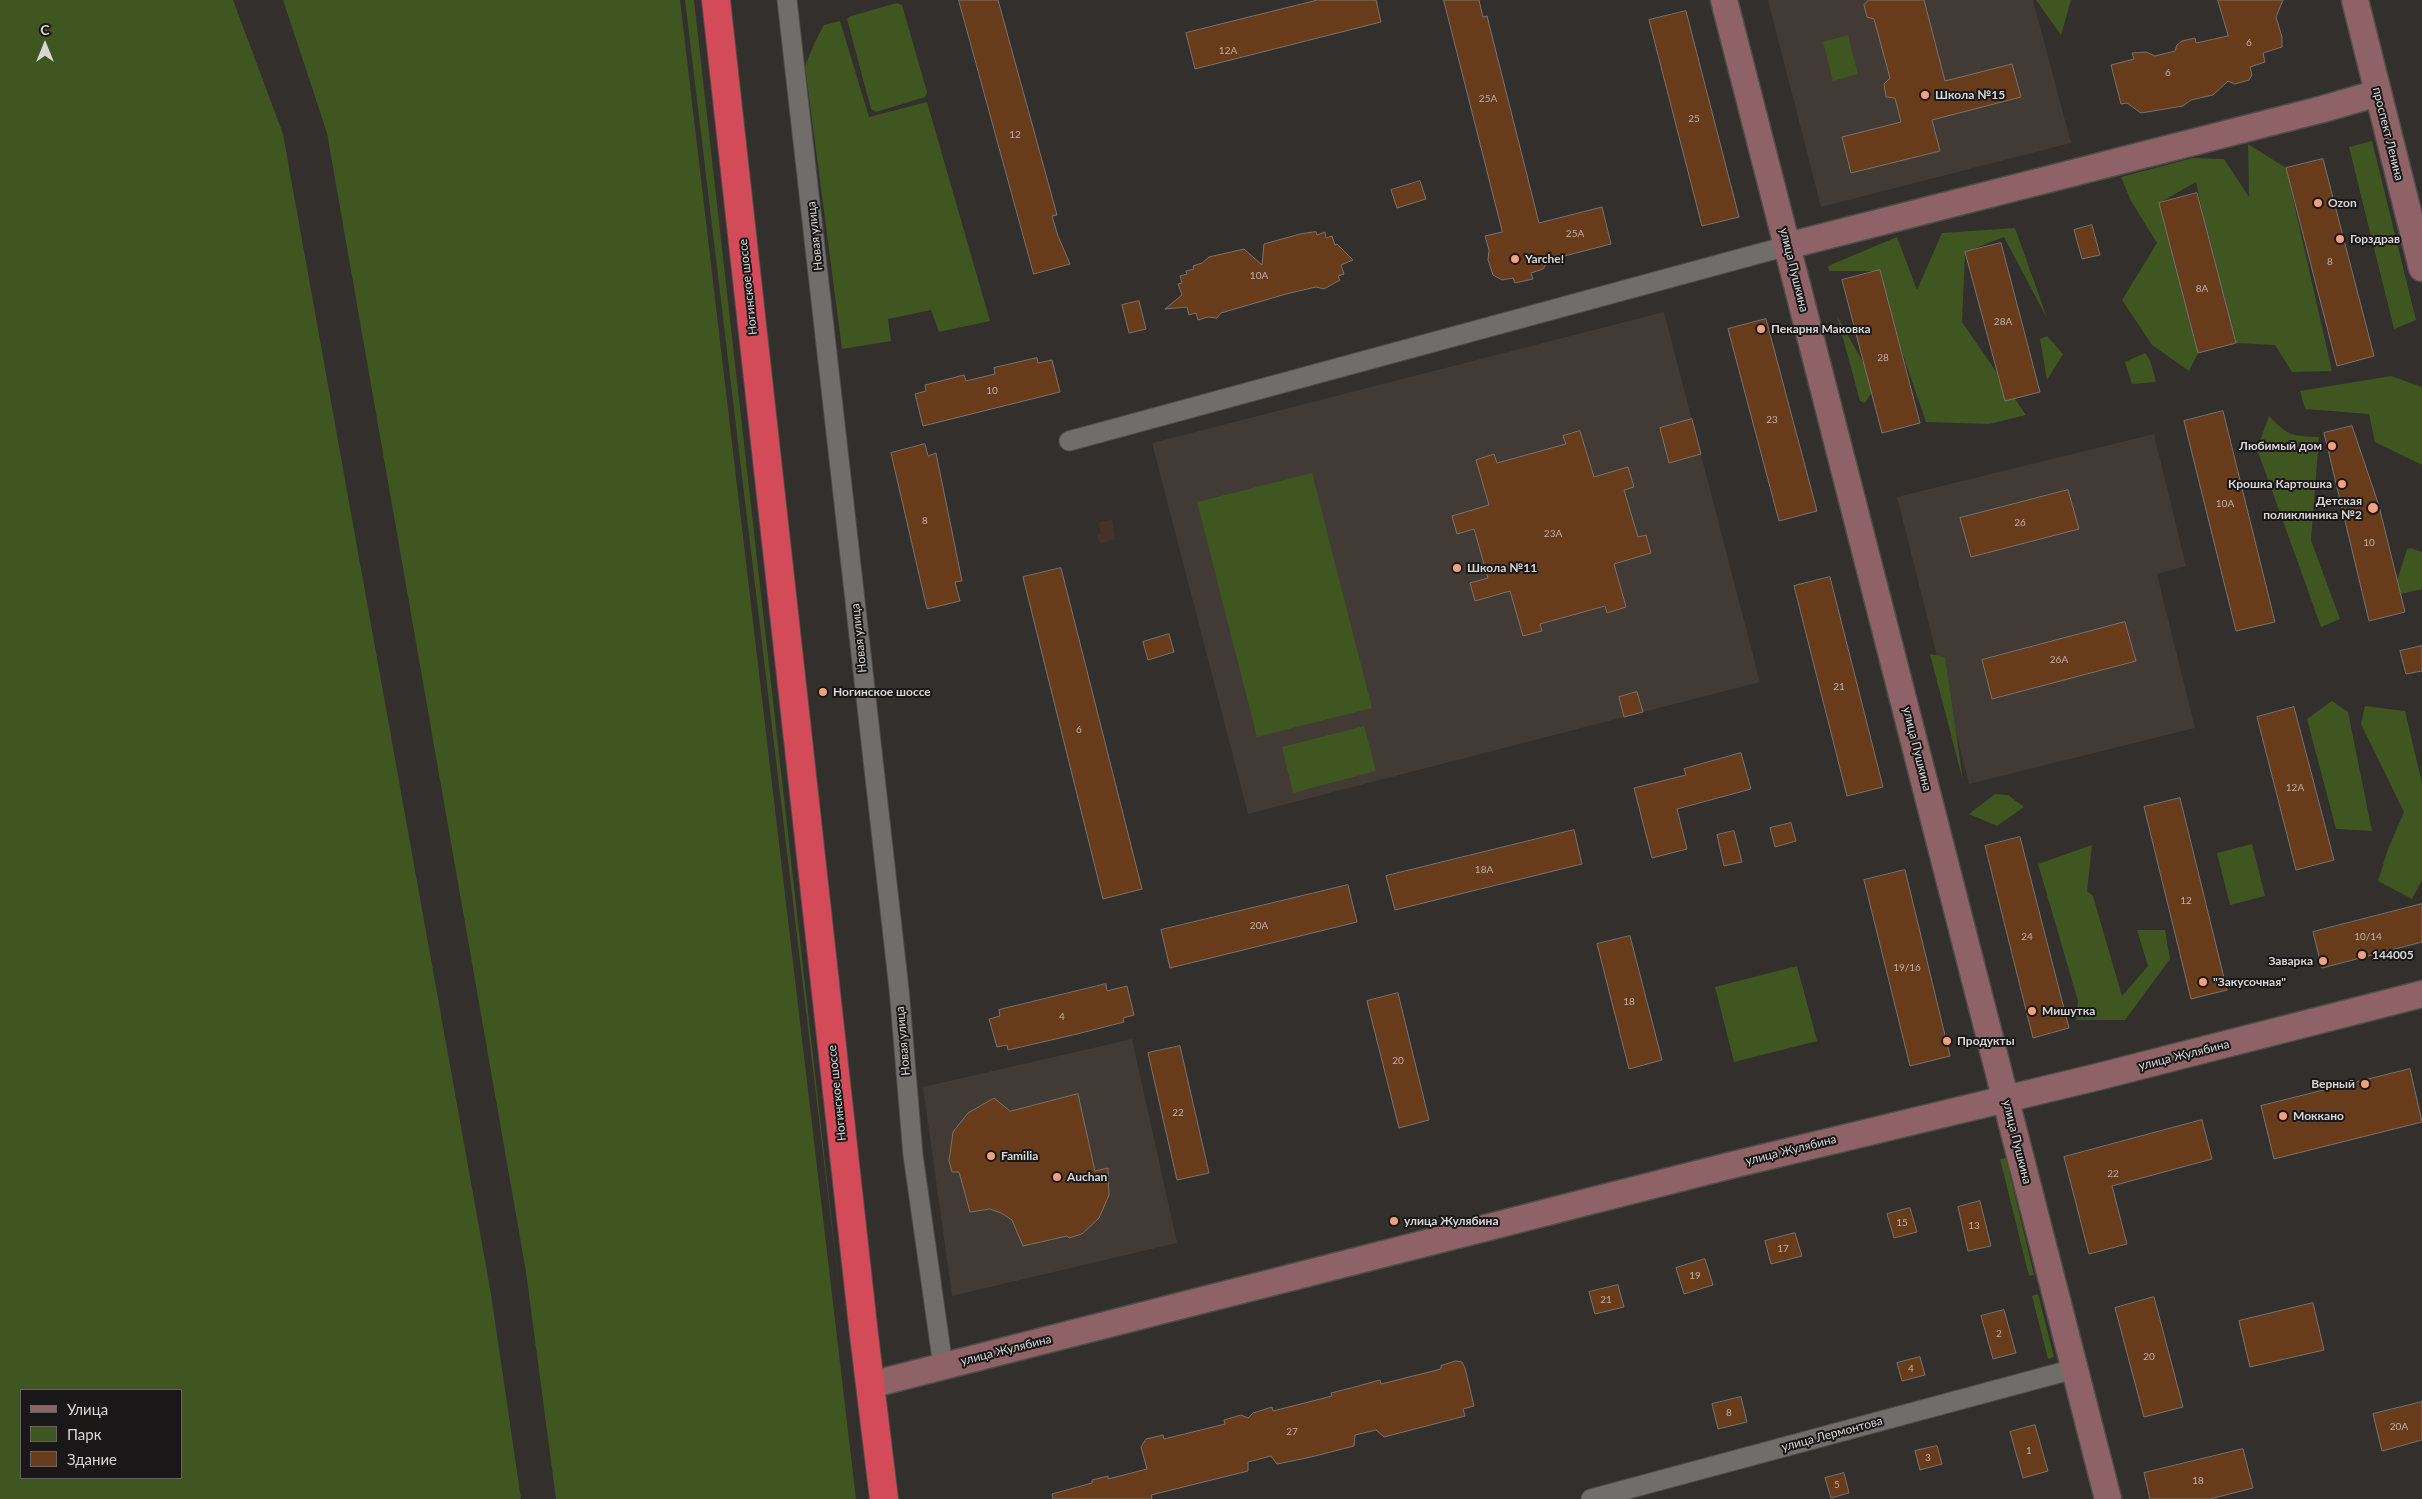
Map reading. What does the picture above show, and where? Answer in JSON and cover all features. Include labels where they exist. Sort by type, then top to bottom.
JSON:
[{"type":"highway","name":"Ногинское шоссе","points":[[716,0],[884,1499]]},
{"type":"main road","name":"улица Пушкина","points":[[1724,0],[2108,1499]]},
{"type":"main road","name":"проспект Ленина","points":[[2354,0],[2422,268]]},
{"type":"main road","points":[[1788,246],[2324,109],[2378,93]]},
{"type":"main road","name":"улица Жулябина","points":[[870,1385],[1756,1159],[2422,994]]},
{"type":"street","name":"Новая улица","points":[[787,0],[899,989],[914,1155],[943,1366]]},
{"type":"street","points":[[1069,440],[1788,246]]},
{"type":"street","name":"улица Лермонтова","points":[[1591,1499],[2074,1369]]},
{"type":"shaded area","name":"Школа №15","points":[[1768,0],[2033,0],[2071,143],[1821,207]]},
{"type":"shaded area","name":"Школа №11","points":[[1664,312],[1760,682],[1248,814],[1152,443]]},
{"type":"shaded area","points":[[2154,434],[2186,566],[2157,574],[2195,728],[1969,784],[1897,497]]},
{"type":"shaded area","points":[[1112,519],[1115,539],[1100,544],[1097,535],[1101,533],[1098,523]]},
{"type":"shaded area","points":[[1132,1039],[1177,1243],[952,1296],[923,1087]]},
{"type":"green space","points":[[0,0],[233,0],[283,134],[491,1294],[521,1499],[0,1499]]},
{"type":"green space","points":[[283,0],[680,0],[856,1499],[556,1499],[526,1272],[327,133]]},
{"type":"green space","points":[[685,0],[694,0],[840,1295]]},
{"type":"green space","points":[[2036,0],[2071,0],[2061,35]]},
{"type":"green space","points":[[897,3],[902,5],[927,92],[925,97],[876,112],[871,109],[847,19],[851,16]]},
{"type":"green space","points":[[840,21],[869,117],[927,102],[990,321],[939,332],[931,310],[888,319],[891,341],[842,349],[805,66],[824,25]]},
{"type":"green space","points":[[1848,35],[1858,74],[1833,81],[1823,42]]},
{"type":"green space","points":[[2372,141],[2416,320],[2394,329],[2349,147]]},
{"type":"green space","points":[[2248,144],[2286,168],[2332,371],[2292,372],[2275,345],[2236,343],[2196,182],[2159,203],[2198,353],[2189,371],[2152,345],[2122,300],[2157,243],[2131,201],[2121,177],[2193,158],[2224,159],[2249,197]]},
{"type":"green space","points":[[2015,228],[2047,318],[2004,237],[1965,252],[1962,322],[2026,415],[1989,424],[1926,422],[1901,349],[1880,271],[1829,271],[1828,266],[1897,237],[1917,290],[1942,233]]},
{"type":"green space","points":[[1837,316],[1865,366],[1872,392],[1865,403],[1860,401]]},
{"type":"green space","points":[[2047,336],[2063,354],[2047,380],[2040,339]]},
{"type":"green space","points":[[2145,353],[2150,360],[2156,382],[2132,384],[2125,362]]},
{"type":"green space","points":[[2391,376],[2422,387],[2422,465],[2375,442],[2369,414],[2305,409],[2300,391]]},
{"type":"green space","points":[[2269,416],[2281,428],[2291,434],[2319,437],[2311,540],[2340,619],[2321,627],[2257,449]]},
{"type":"green space","points":[[1312,473],[1372,708],[1257,737],[1197,502]]},
{"type":"green space","points":[[2410,548],[2422,552],[2422,589],[2401,594],[2397,581],[2407,549]]},
{"type":"green space","points":[[1930,654],[1945,657],[1963,781]]},
{"type":"green space","points":[[2332,701],[2348,712],[2372,831],[2336,829],[2307,719]]},
{"type":"green space","points":[[2365,706],[2405,711],[2422,783],[2422,880],[2412,899],[2378,881],[2388,849],[2404,812],[2361,724]]},
{"type":"green space","points":[[1364,726],[1376,771],[1293,793],[1282,747]]},
{"type":"green space","points":[[1995,794],[2008,795],[2024,807],[1997,826],[1969,814]]},
{"type":"green space","points":[[2252,844],[2265,896],[2230,905],[2217,853]]},
{"type":"green space","points":[[2092,845],[2087,891],[2093,896],[2122,996],[2148,966],[2137,930],[2165,930],[2170,959],[2125,1020],[2076,1020],[2078,1001],[2038,864]]},
{"type":"green space","points":[[1797,966],[1817,1041],[1734,1062],[1715,987]]},
{"type":"green space","points":[[2006,1158],[2034,1275],[2029,1276],[2000,1159]]},
{"type":"green space","points":[[2038,1294],[2054,1357],[2048,1359],[2032,1296]]},
{"type":"building","points":[[959,0],[998,0],[1057,215],[1052,216],[1070,264],[1034,274]]},
{"type":"building","points":[[1318,0],[1376,0],[1381,22],[1195,69],[1186,33]]},
{"type":"building","points":[[1444,0],[1479,0],[1483,17],[1487,16],[1539,223],[1602,207],[1611,244],[1549,260],[1543,269],[1531,273],[1533,279],[1515,283],[1513,278],[1502,280],[1493,275],[1488,260],[1489,250],[1485,236],[1502,232]]},
{"type":"building","points":[[1869,0],[1924,0],[1945,81],[2012,64],[2021,97],[1932,120],[1940,151],[1851,173],[1842,137],[1901,122],[1895,98],[1886,97],[1884,84],[1890,78],[1874,19],[1867,17],[1864,5]]},
{"type":"building","points":[[2218,0],[2283,0],[2276,17],[2282,37],[2282,47],[2263,53],[2265,62],[2250,67],[2252,75],[2249,80],[2235,84],[2228,81],[2213,95],[2191,100],[2183,106],[2141,113],[2127,103],[2121,104],[2111,65],[2134,59],[2132,53],[2146,52],[2155,56],[2175,51],[2177,45],[2182,41],[2195,38],[2196,43],[2228,36]]},
{"type":"building","points":[[1686,11],[1739,217],[1702,226],[1649,20]]},
{"type":"building","points":[[2323,159],[2374,356],[2337,366],[2286,168]]},
{"type":"building","points":[[1420,181],[1426,199],[1397,208],[1391,190]]},
{"type":"building","points":[[2197,193],[2236,343],[2198,353],[2159,203]]},
{"type":"building","points":[[2092,225],[2100,255],[2082,259],[2074,230]]},
{"type":"building","points":[[1316,232],[1317,235],[1325,232],[1326,238],[1332,236],[1335,245],[1337,244],[1353,260],[1341,265],[1344,274],[1338,276],[1340,280],[1324,289],[1316,287],[1286,294],[1221,313],[1217,318],[1208,317],[1198,320],[1196,313],[1189,315],[1187,307],[1165,309],[1182,295],[1178,284],[1182,283],[1180,276],[1187,274],[1186,271],[1194,269],[1193,266],[1202,263],[1209,257],[1244,249],[1262,265],[1264,244],[1300,234]]},
{"type":"building","points":[[2001,243],[2040,392],[2005,401],[1965,252]]},
{"type":"building","points":[[1880,270],[1920,423],[1882,433],[1842,280]]},
{"type":"building","points":[[1139,301],[1146,329],[1129,333],[1122,305]]},
{"type":"building","points":[[1766,319],[1817,511],[1779,521],[1728,329]]},
{"type":"building","points":[[1037,358],[1038,363],[1052,360],[1060,392],[923,426],[915,394],[926,391],[925,385],[964,375],[966,381],[995,374],[994,368]]},
{"type":"building","points":[[2223,411],[2275,622],[2236,631],[2184,421]]},
{"type":"building","points":[[1692,419],[1701,454],[1669,463],[1660,428]]},
{"type":"building","points":[[2352,426],[2379,506],[2405,612],[2369,621],[2324,433]]},
{"type":"building","points":[[1580,431],[1594,477],[1628,467],[1634,487],[1624,490],[1638,537],[1646,535],[1651,553],[1614,564],[1626,607],[1607,613],[1605,606],[1540,624],[1542,631],[1523,636],[1510,591],[1475,601],[1470,583],[1488,578],[1474,529],[1457,534],[1452,516],[1489,505],[1476,460],[1494,454],[1497,463],[1566,444],[1563,436]]},
{"type":"building","points":[[925,444],[928,456],[936,453],[962,581],[955,582],[960,601],[927,609],[891,453]]},
{"type":"building","points":[[2068,490],[2079,529],[1971,557],[1960,518]]},
{"type":"building","points":[[1061,568],[1142,889],[1103,899],[1023,577]]},
{"type":"building","points":[[1830,577],[1883,787],[1847,796],[1794,586]]},
{"type":"building","points":[[2125,622],[2136,661],[1992,699],[1982,660]]},
{"type":"building","points":[[1169,634],[1174,652],[1148,660],[1143,642]]},
{"type":"building","points":[[2422,646],[2422,671],[2406,674],[2400,651]]},
{"type":"building","points":[[1637,692],[1643,712],[1624,717],[1619,697]]},
{"type":"building","points":[[2294,707],[2334,860],[2296,870],[2257,717]]},
{"type":"building","points":[[1741,753],[1751,789],[1677,809],[1687,849],[1652,858],[1634,788],[1686,775],[1684,769]]},
{"type":"building","points":[[2180,798],[2227,990],[2191,999],[2144,807]]},
{"type":"building","points":[[1791,823],[1796,841],[1775,847],[1770,828]]},
{"type":"building","points":[[1574,830],[1582,864],[1395,910],[1386,876]]},
{"type":"building","points":[[1734,831],[1742,862],[1724,866],[1717,835]]},
{"type":"building","points":[[2020,837],[2069,1028],[2033,1038],[1985,846]]},
{"type":"building","points":[[1905,870],[1950,1056],[1910,1066],[1864,880]]},
{"type":"building","points":[[1348,885],[1357,922],[1170,968],[1161,930]]},
{"type":"building","points":[[2422,904],[2422,942],[2322,968],[2313,932]]},
{"type":"building","points":[[1630,936],[1662,1060],[1629,1069],[1597,944]]},
{"type":"building","points":[[1106,984],[1107,991],[1127,986],[1134,1015],[1123,1018],[1124,1022],[1008,1050],[1007,1045],[997,1047],[989,1019],[1000,1016],[999,1010]]},
{"type":"building","points":[[1398,993],[1429,1120],[1399,1128],[1367,1001]]},
{"type":"building","points":[[1180,1046],[1209,1173],[1177,1180],[1148,1053]]},
{"type":"building","points":[[2410,1069],[2422,1122],[2274,1159],[2261,1106]]},
{"type":"building","points":[[1078,1094],[1095,1171],[1108,1168],[1109,1195],[1099,1218],[1082,1234],[1023,1246],[1012,1220],[990,1209],[970,1212],[959,1172],[952,1172],[949,1161],[953,1132],[968,1113],[994,1098],[1010,1111]]},
{"type":"building","points":[[2202,1120],[2212,1159],[2112,1186],[2127,1244],[2089,1254],[2064,1157]]},
{"type":"building","points":[[1980,1201],[1991,1246],[1968,1251],[1958,1207]]},
{"type":"building","points":[[1910,1208],[1917,1232],[1894,1238],[1887,1214]]},
{"type":"building","points":[[1795,1233],[1802,1256],[1771,1264],[1765,1241]]},
{"type":"building","points":[[1705,1259],[1713,1285],[1684,1294],[1676,1268]]},
{"type":"building","points":[[1618,1285],[1624,1307],[1595,1314],[1589,1292]]},
{"type":"building","points":[[2154,1297],[2183,1407],[2144,1417],[2115,1308]]},
{"type":"building","points":[[2313,1303],[2324,1350],[2250,1367],[2239,1321]]},
{"type":"building","points":[[2004,1310],[2016,1353],[1993,1359],[1981,1316]]},
{"type":"building","points":[[1920,1357],[1925,1375],[1902,1381],[1897,1363]]},
{"type":"building","points":[[1456,1361],[1462,1362],[1465,1368],[1474,1406],[1463,1409],[1465,1416],[1384,1437],[1376,1430],[1355,1435],[1354,1446],[1311,1457],[1277,1464],[1271,1456],[1248,1462],[1248,1471],[1151,1495],[1152,1499],[1053,1499],[1052,1494],[1092,1483],[1092,1480],[1108,1476],[1108,1479],[1147,1469],[1141,1447],[1146,1439],[1163,1435],[1164,1439],[1225,1424],[1224,1420],[1241,1415],[1248,1418],[1253,1413],[1272,1407],[1273,1411],[1332,1396],[1331,1393],[1380,1380],[1381,1384],[1441,1369],[1441,1366]]},
{"type":"building","points":[[1741,1397],[1747,1422],[1718,1429],[1712,1404]]},
{"type":"building","points":[[2422,1402],[2422,1440],[2382,1451],[2373,1414]]},
{"type":"building","points":[[2035,1425],[2048,1471],[2023,1478],[2010,1432]]},
{"type":"building","points":[[1937,1446],[1942,1464],[1920,1470],[1915,1451]]},
{"type":"building","points":[[2243,1449],[2253,1488],[2210,1499],[2150,1499],[2144,1473]]},
{"type":"building","points":[[1844,1473],[1849,1493],[1831,1498],[1825,1478]]},
{"type":"place","name":"Школа №15","points":[[1925,95]]},
{"type":"place","name":"Ozon","points":[[2318,203]]},
{"type":"place","name":"Горздрав","points":[[2340,239]]},
{"type":"place","name":"Yarche!","points":[[1515,259]]},
{"type":"place","name":"Пекарня Маковка","points":[[1761,329]]},
{"type":"place","name":"Любимый дом","points":[[2332,446]]},
{"type":"place","name":"Крошка Картошка","points":[[2342,484]]},
{"type":"place","name":"Детская поликлиника №2","points":[[2373,508]]},
{"type":"place","name":"Школа №11","points":[[1457,568]]},
{"type":"place","name":"Ногинское шоссе","points":[[823,692]]},
{"type":"place","name":"144005","points":[[2362,955]]},
{"type":"place","name":"Заварка","points":[[2323,961]]},
{"type":"place","name":"\"Закусочная\"","points":[[2203,982]]},
{"type":"place","name":"Мишутка","points":[[2032,1011]]},
{"type":"place","name":"Продукты","points":[[1947,1041]]},
{"type":"place","name":"Верный","points":[[2365,1084]]},
{"type":"place","name":"Моккано","points":[[2283,1116]]},
{"type":"place","name":"Familia","points":[[991,1156]]},
{"type":"place","name":"Auchan","points":[[1057,1177]]},
{"type":"place","name":"улица Жулябина","points":[[1394,1221]]}]
